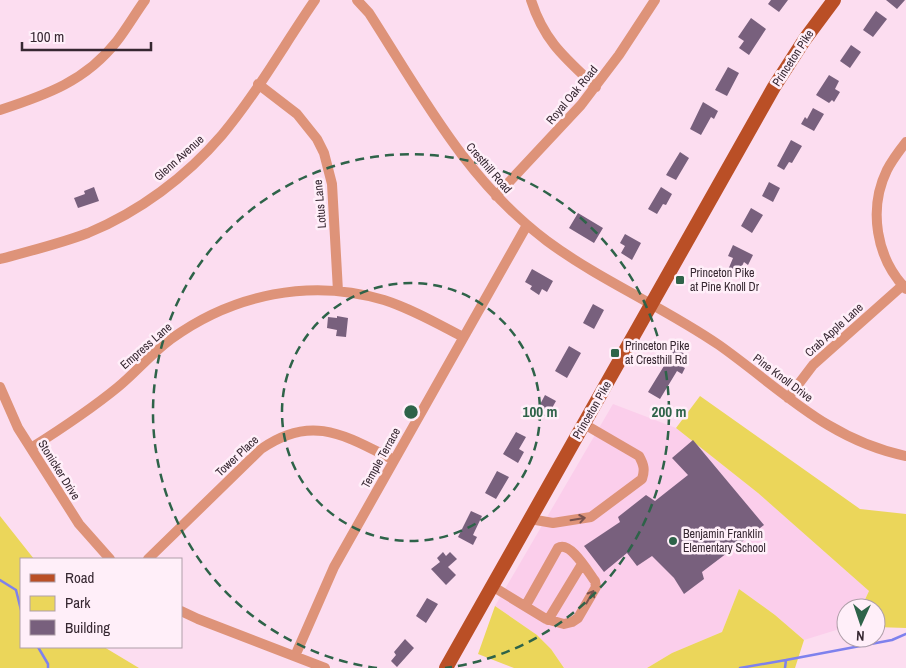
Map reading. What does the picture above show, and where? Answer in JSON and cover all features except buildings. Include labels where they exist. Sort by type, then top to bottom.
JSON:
[{"type":"main road","name":"Princeton Pike","points":[[446,668],[774,87],[805,39],[834,0]]},
{"type":"street","points":[[0,110],[39,98],[58,89],[89,69],[116,41],[145,0]]},
{"type":"street","name":"Glenn Avenue","points":[[0,259],[52,246],[89,232],[117,219],[158,194],[194,164],[221,136],[315,0]]},
{"type":"street","name":"Cresthill Road","points":[[357,0],[369,13],[448,137],[471,168],[496,196],[527,225],[574,259],[652,304]]},
{"type":"street","points":[[531,0],[536,17],[551,43],[596,86]]},
{"type":"street","name":"Royal Oak Road","points":[[496,196],[556,134],[596,86],[620,55],[655,0]]},
{"type":"street","name":"Lotus Lane","points":[[258,84],[297,114],[308,126],[324,153],[332,184],[338,291]]},
{"type":"street","points":[[904,287],[886,259],[878,232],[876,215],[884,178],[894,158],[906,142]]},
{"type":"street","name":"Temple Terrace","points":[[295,656],[334,567],[527,225]]},
{"type":"street","name":"Crab Apple Lane","points":[[788,398],[813,365],[904,287]]},
{"type":"street","name":"Empress Lane","points":[[30,448],[81,417],[170,340],[204,318],[227,307],[270,294],[302,290],[338,291],[385,300],[408,309],[463,337]]},
{"type":"street","name":"Pine Knoll Drive","points":[[652,304],[719,345],[812,416],[850,437],[906,456]]},
{"type":"street","name":"Stonicker Drive","points":[[0,386],[15,421],[30,448],[78,524],[109,558]]},
{"type":"street","points":[[530,519],[553,523],[591,517],[642,479],[644,464],[639,456],[584,424]]},
{"type":"street","name":"Tower Place","points":[[149,558],[262,449],[284,436],[306,430],[333,432],[346,436],[394,460]]},
{"type":"street","points":[[492,586],[548,620],[564,624],[578,618],[596,587],[595,581],[570,550],[560,546],[526,606]]},
{"type":"street","points":[[548,620],[582,564]]},
{"type":"street","points":[[182,611],[325,668]]},
{"type":"shaded area","name":"Benjamin Franklin Elementary School","points":[[613,404],[676,428],[758,493],[869,591],[866,598],[836,598],[836,630],[804,640],[775,615],[739,589],[722,632],[672,653],[647,668],[564,668],[551,649],[537,635],[495,606]]},
{"type":"green space","points":[[700,396],[860,509],[906,514],[906,628],[886,627],[886,598],[866,598],[869,591],[758,493],[676,428]]},
{"type":"green space","points":[[0,516],[33,558],[20,558],[20,648],[106,648],[139,668],[0,668]]},
{"type":"green space","points":[[739,589],[775,615],[804,640],[795,668],[647,668],[672,653],[722,632]]},
{"type":"green space","points":[[495,606],[537,635],[551,649],[564,668],[514,668],[478,654]]},
{"type":"waterway","points":[[0,580],[16,590],[20,606]]},
{"type":"waterway","points":[[785,668],[786,660],[892,640],[906,634]]},
{"type":"waterway","points":[[39,648],[48,664],[48,668]]},
{"type":"waterway","points":[[740,668],[786,660]]},
{"type":"place","name":"Princeton Pike at Pine Knoll Dr","points":[[680,280]]},
{"type":"place","name":"Princeton Pike at Cresthill Rd","points":[[615,353]]},
{"type":"place","name":"Benjamin Franklin Elementary School","points":[[673,541]]}]
